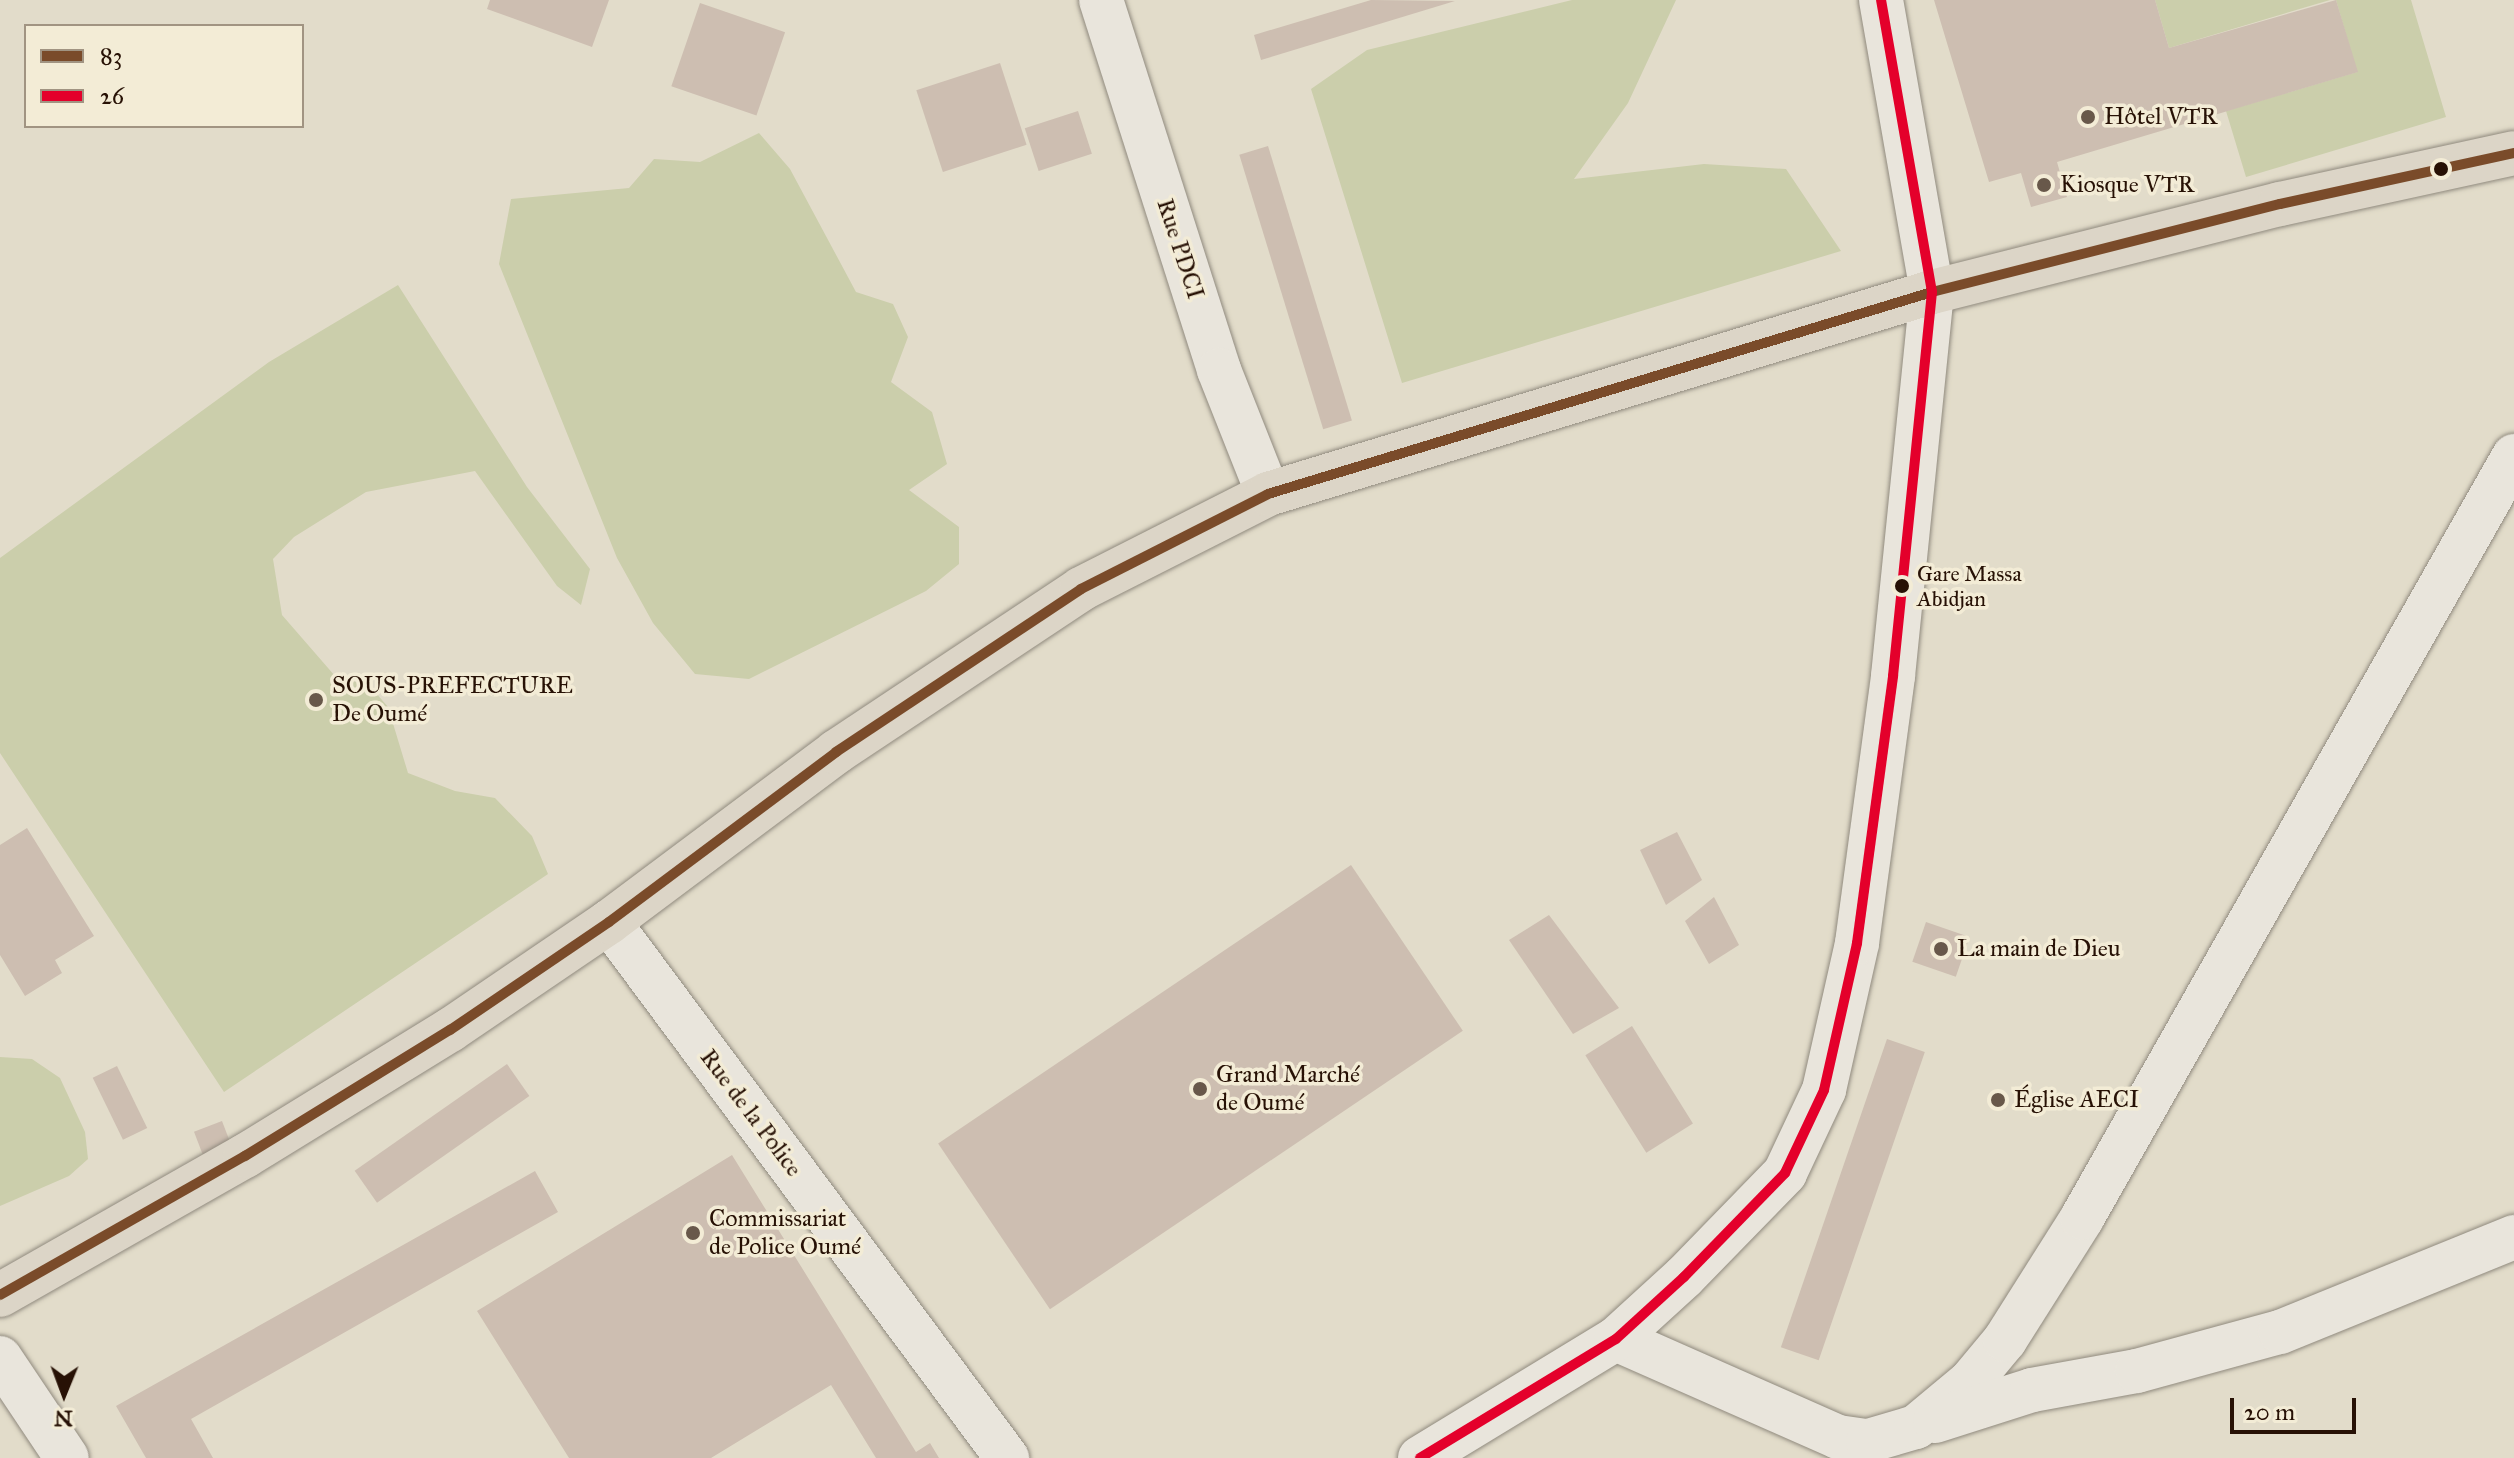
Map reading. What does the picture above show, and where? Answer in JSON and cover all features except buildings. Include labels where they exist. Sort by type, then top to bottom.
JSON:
[{"type":"main road","points":[[0,1295],[360,1085],[609,922],[836,752],[1068,598],[1268,494],[1932,292],[2280,204],[2514,153]]},
{"type":"street","name":"Rue PDCI","points":[[1101,0],[1219,370],[1268,494]]},
{"type":"street","points":[[1420,1458],[1616,1339],[1785,1173],[1824,1090],[1857,943],[1932,292],[1881,0]]},
{"type":"street","points":[[1916,1427],[1970,1382],[2005,1340],[2074,1232],[2514,456]]},
{"type":"street","name":"Rue de la Police","points":[[609,922],[1007,1458]]},
{"type":"street","points":[[1838,1437],[1868,1441],[2032,1390],[2137,1371],[2280,1332],[2514,1237]]},
{"type":"street","points":[[1616,1339],[1882,1458]]},
{"type":"street","points":[[0,1358],[67,1458]]},
{"type":"green space","points":[[1572,0],[1676,0],[1628,103],[1574,179],[1704,164],[1786,169],[1841,251],[1402,383],[1311,89],[1367,50]]},
{"type":"green space","points":[[2155,0],[2330,0],[2169,48]]},
{"type":"green space","points":[[2336,0],[2411,0],[2446,117],[2246,177],[2226,111],[2357,72]]},
{"type":"green space","points":[[759,133],[790,169],[856,292],[893,304],[908,337],[891,382],[932,412],[947,464],[909,490],[959,527],[959,564],[926,591],[749,679],[695,674],[653,623],[617,558],[499,264],[511,199],[629,188],[654,159],[700,162]]},
{"type":"green space","points":[[398,285],[527,487],[590,569],[581,605],[557,586],[475,471],[366,492],[294,537],[273,559],[282,615],[335,676],[370,686],[388,707],[408,773],[455,791],[495,798],[532,836],[548,874],[224,1092],[0,753],[0,558],[269,362]]},
{"type":"green space","points":[[0,1057],[32,1059],[60,1078],[85,1132],[88,1159],[69,1176],[0,1206]]},
{"type":"transit line","name":"26","points":[[1420,1458],[1616,1339],[1684,1277],[1785,1173],[1824,1090],[1857,943],[1893,676],[1932,292],[1881,0]]},
{"type":"transit line","name":"83","points":[[0,1295],[245,1156],[450,1030],[609,922],[836,752],[1081,589],[1268,494],[1932,292],[2280,204],[2514,153]]},
{"type":"place","name":"Hôtel VTR","points":[[2088,117]]},
{"type":"place","name":"Kiosque VTR","points":[[2044,185]]},
{"type":"place","name":"Gare Massa Abidjan","points":[[1902,586]]},
{"type":"place","name":"SOUS-PREFECTURE De Oumé","points":[[316,700]]},
{"type":"place","name":"La main de Dieu","points":[[1941,949]]},
{"type":"place","name":"Grand Marché de Oumé","points":[[1200,1089]]},
{"type":"place","name":"Église AECI","points":[[1998,1100]]},
{"type":"place","name":"Commissariat de Police Oumé","points":[[693,1233]]}]
